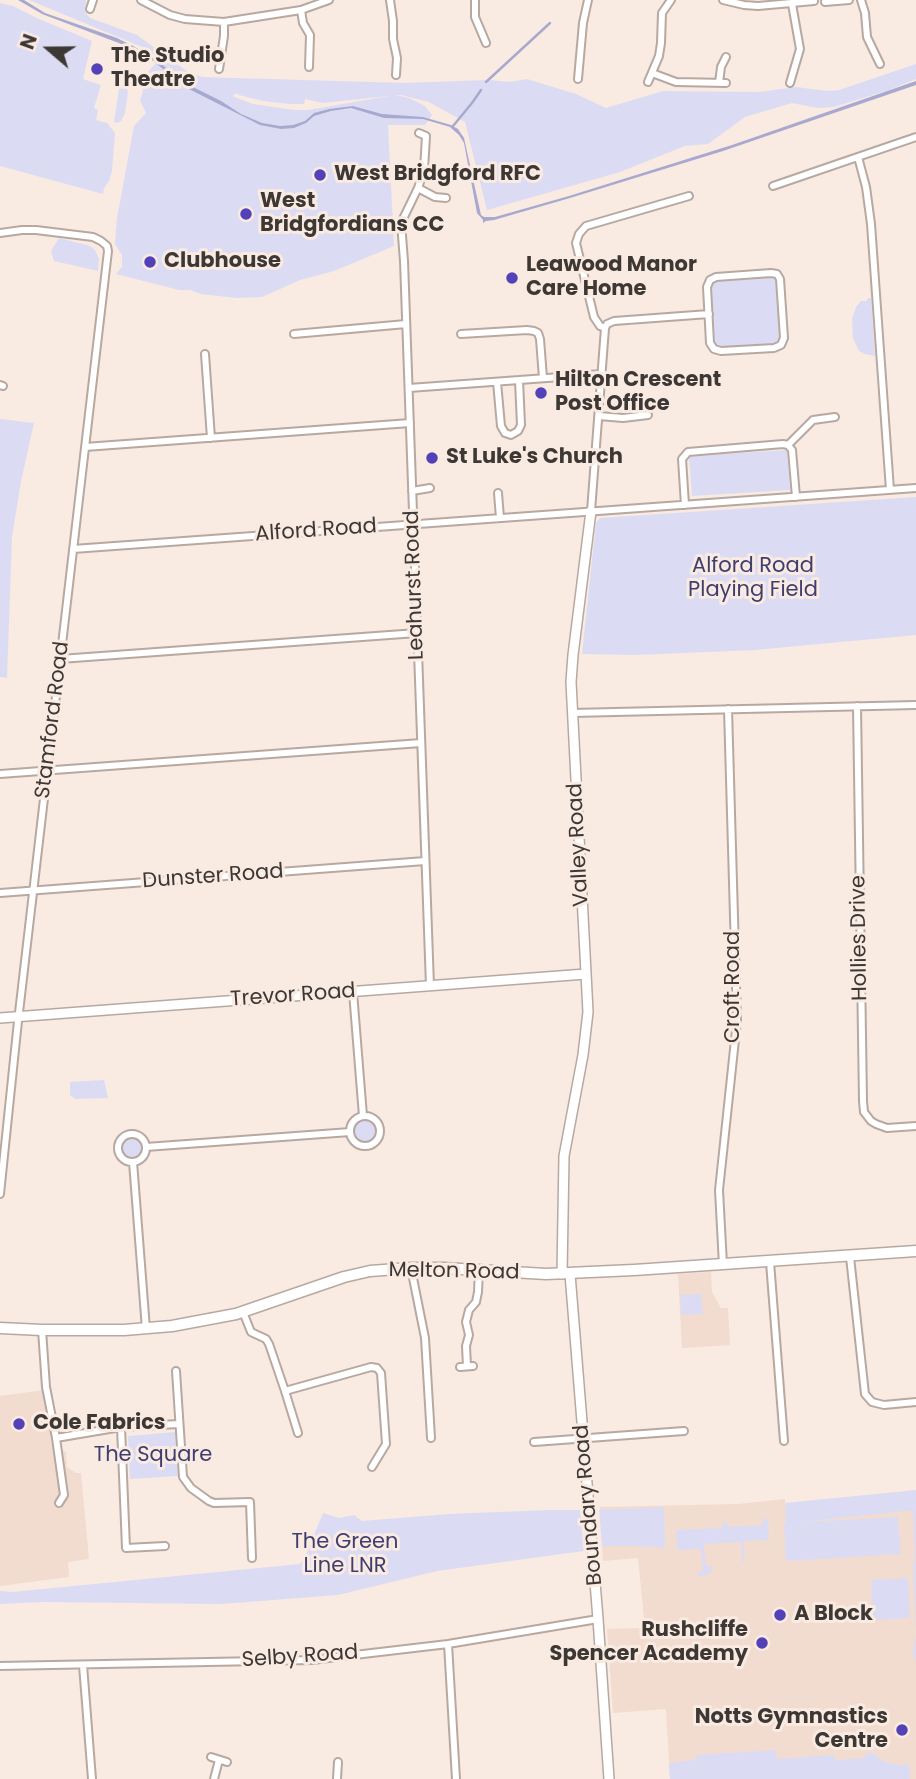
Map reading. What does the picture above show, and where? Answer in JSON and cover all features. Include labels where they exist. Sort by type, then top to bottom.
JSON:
[{"type":"main road","name":"Melton Road","points":[[0,1328],[146,1329],[209,1320],[243,1312],[344,1277],[370,1271],[411,1268],[566,1274],[916,1251]]},
{"type":"street","points":[[90,9],[93,0]]},
{"type":"street","points":[[141,0],[170,15],[185,19],[224,22],[301,10],[330,0]]},
{"type":"street","points":[[390,0],[397,58],[396,75]]},
{"type":"street","points":[[475,0],[475,17],[486,43]]},
{"type":"street","points":[[578,79],[588,0]]},
{"type":"street","points":[[648,82],[659,56],[662,13],[671,0]]},
{"type":"street","points":[[723,0],[758,6],[814,1]]},
{"type":"street","points":[[825,2],[849,0]]},
{"type":"street","points":[[861,0],[867,37],[880,64]]},
{"type":"street","points":[[790,83],[800,49],[792,4]]},
{"type":"street","points":[[301,10],[303,23],[310,35],[309,67]]},
{"type":"street","points":[[219,69],[224,22]]},
{"type":"street","points":[[652,73],[676,82],[722,83],[721,67],[726,57]]},
{"type":"street","name":"Leahurst Road","points":[[419,133],[426,136],[424,170],[401,223],[430,986]]},
{"type":"street","points":[[773,186],[916,137]]},
{"type":"street","points":[[858,157],[866,187],[871,224],[890,490]]},
{"type":"street","points":[[418,188],[435,197],[446,198]]},
{"type":"street","points":[[689,196],[586,226],[576,243],[593,317],[600,326],[605,328],[614,321],[709,314]]},
{"type":"street","points":[[432,204],[435,197]]},
{"type":"street","name":"Stamford Road","points":[[0,233],[22,230],[93,237],[107,246],[108,251],[3,1135],[0,1194]]},
{"type":"street","points":[[771,273],[777,274],[780,279],[784,338],[781,345],[775,348],[715,349],[710,343],[709,314],[707,286],[710,280],[716,277],[771,273]]},
{"type":"street","points":[[294,334],[406,324]]},
{"type":"street","name":"Valley Road","points":[[566,1274],[564,1156],[583,1055],[588,1012],[572,713],[573,655],[591,511],[605,328]]},
{"type":"street","points":[[461,334],[527,330],[538,333],[543,378]]},
{"type":"street","points":[[205,354],[211,438]]},
{"type":"street","points":[[408,388],[602,374]]},
{"type":"street","points":[[497,382],[501,426],[505,433],[511,435],[522,425],[519,380]]},
{"type":"street","points":[[598,416],[623,418],[648,415]]},
{"type":"street","points":[[788,445],[813,419],[835,417]]},
{"type":"street","points":[[85,447],[410,423]]},
{"type":"street","points":[[685,505],[682,459],[688,452],[783,444],[792,450],[796,497]]},
{"type":"street","points":[[412,491],[430,488]]},
{"type":"street","name":"Alford Road","points":[[73,549],[916,488]]},
{"type":"street","points":[[498,494],[500,518]]},
{"type":"street","points":[[60,659],[417,633]]},
{"type":"street","points":[[572,713],[916,705]]},
{"type":"street","name":"Hollies Drive","points":[[857,706],[864,1112],[871,1121],[887,1128],[916,1126]]},
{"type":"street","name":"Croft Road","points":[[723,1265],[719,1190],[737,1021],[728,709]]},
{"type":"street","points":[[0,774],[421,743]]},
{"type":"street","name":"Dunster Road","points":[[0,892],[425,861]]},
{"type":"street","name":"Trevor Road","points":[[0,1018],[586,974]]},
{"type":"street","points":[[353,992],[363,1116]]},
{"type":"street","points":[[363,1116],[376,1121],[379,1129],[377,1138],[370,1144],[361,1145],[354,1140],[350,1128],[355,1120],[363,1116]]},
{"type":"street","points":[[146,1147],[350,1132]]},
{"type":"street","points":[[135,1134],[143,1139],[146,1147],[144,1156],[133,1162],[121,1157],[118,1149],[120,1141],[127,1135],[135,1134]]},
{"type":"street","points":[[133,1162],[146,1329]]},
{"type":"street","points":[[850,1256],[865,1394],[872,1402],[884,1405],[916,1402]]},
{"type":"street","points":[[770,1262],[784,1441]]},
{"type":"street","points":[[411,1268],[425,1338],[431,1437]]},
{"type":"street","points":[[467,1366],[466,1346],[469,1335],[466,1322],[469,1310],[476,1302],[479,1270]]},
{"type":"street","name":"Boundary Road","points":[[566,1274],[583,1439],[609,1779]]},
{"type":"street","points":[[243,1312],[251,1332],[266,1339],[269,1344],[298,1433]]},
{"type":"street","points":[[42,1330],[46,1387],[65,1477],[64,1495],[59,1503]]},
{"type":"street","points":[[285,1391],[371,1367],[377,1368],[380,1373],[386,1444],[372,1467]]},
{"type":"street","points":[[176,1371],[181,1471],[186,1482],[209,1501],[250,1502],[252,1558]]},
{"type":"street","points":[[56,1438],[121,1427],[179,1424]]},
{"type":"street","points":[[121,1427],[126,1548],[165,1546]]},
{"type":"street","points":[[534,1442],[684,1431]]},
{"type":"street","points":[[148,1547],[149,1557]]},
{"type":"street","name":"Selby Road","points":[[0,1666],[312,1660],[448,1644],[598,1619]]},
{"type":"street","points":[[448,1644],[456,1779]]},
{"type":"street","points":[[83,1665],[92,1779]]},
{"type":"street","points":[[211,1757],[227,1762]]},
{"type":"street","points":[[214,1779],[219,1760]]},
{"type":"street","points":[[337,1779],[338,1762]]},
{"type":"shaded area","points":[[18,0],[24,0],[45,13],[133,46],[187,84],[262,123],[293,125],[305,121],[314,113],[353,106],[382,114],[423,117],[451,125],[458,129],[464,138],[481,215],[484,217],[495,217],[569,196],[732,145],[916,81],[916,85],[723,151],[483,223],[477,213],[464,143],[450,127],[423,119],[384,118],[351,108],[314,116],[294,128],[281,129],[260,125],[185,87],[152,60],[132,48],[42,14]]},
{"type":"shaded area","points":[[711,1272],[712,1292],[721,1308],[728,1308],[730,1345],[682,1348],[678,1274]]},
{"type":"shaded area","points":[[45,1390],[52,1445],[66,1452],[67,1467],[81,1473],[89,1559],[68,1562],[69,1577],[0,1586],[0,1396]]},
{"type":"shaded area","name":"Rushcliffe Spencer Academy","points":[[785,1499],[787,1524],[916,1509],[916,1779],[670,1779],[666,1709],[613,1713],[607,1629],[645,1628],[638,1558],[603,1561],[600,1507],[738,1504]]},
{"type":"green space","points":[[29,0],[86,0],[85,12],[90,18],[137,35],[188,72],[202,77],[405,83],[488,80],[510,82],[527,79],[576,94],[606,108],[663,91],[759,92],[796,87],[839,90],[916,64],[916,79],[834,107],[818,108],[792,103],[745,117],[708,144],[685,146],[620,172],[487,210],[465,122],[429,102],[395,95],[425,106],[432,115],[425,125],[388,125],[394,246],[334,271],[300,280],[262,297],[237,298],[179,290],[116,274],[122,267],[122,255],[115,244],[117,218],[134,126],[146,113],[140,100],[143,91],[139,83],[159,59],[182,77],[147,49]],"holes":[[[237,93],[289,104],[304,104],[305,99],[323,103],[389,96],[294,110],[253,104],[232,96]]]},
{"type":"green space","points":[[0,3],[13,6],[92,41],[83,79],[101,85],[94,108],[98,110],[96,120],[107,123],[115,133],[112,171],[103,194],[0,166]]},
{"type":"green space","points":[[120,82],[126,86],[128,92],[125,113],[117,123],[114,122]]},
{"type":"green space","points":[[59,238],[90,246],[95,250],[99,259],[98,271],[54,261],[51,251]]},
{"type":"green space","points":[[777,274],[784,338],[781,345],[721,351],[710,343],[710,280]]},
{"type":"green space","points":[[871,298],[875,356],[859,351],[853,338],[852,319],[856,307]]},
{"type":"green space","points":[[0,419],[34,423],[12,537],[7,678],[0,677]]},
{"type":"green space","points":[[787,450],[790,490],[692,496],[689,456]]},
{"type":"green space","name":"Alford Road Playing Field","points":[[916,497],[916,635],[755,650],[635,655],[582,654],[596,523],[600,518]]},
{"type":"green space","points":[[104,1080],[108,1098],[75,1099],[70,1095],[70,1082]]},
{"type":"green space","points":[[365,1120],[375,1127],[376,1131],[369,1141],[365,1142],[355,1135],[354,1131],[361,1121]]},
{"type":"green space","points":[[132,1138],[139,1141],[142,1148],[139,1155],[132,1158],[125,1155],[122,1148],[125,1141]]},
{"type":"green space","points":[[701,1294],[703,1314],[681,1315],[680,1295]]},
{"type":"green space","name":"The Square","points":[[175,1432],[178,1476],[130,1479],[128,1436]]},
{"type":"green space","points":[[916,1490],[916,1635],[913,1510],[804,1522],[898,1517],[901,1554],[786,1561],[785,1503]]},
{"type":"green space","points":[[664,1507],[665,1548],[602,1546],[599,1510]]},
{"type":"green space","name":"The Green Line LNR","points":[[580,1510],[584,1551],[437,1571],[338,1595],[222,1604],[0,1604],[0,1591],[300,1564],[323,1513],[339,1518],[354,1515],[362,1521]]},
{"type":"green space","points":[[763,1519],[768,1519],[769,1540],[744,1541],[744,1562],[741,1542],[704,1544],[706,1566],[712,1566],[712,1572],[698,1576],[698,1572],[703,1571],[701,1549],[677,1550],[676,1530],[722,1528],[722,1523],[727,1522],[728,1527],[763,1525]]},
{"type":"green space","points":[[908,1578],[910,1618],[873,1620],[871,1580]]},
{"type":"green space","points":[[916,1635],[916,1664],[913,1652]]},
{"type":"green space","points":[[776,1750],[777,1759],[834,1755],[835,1760],[865,1758],[865,1755],[872,1752],[883,1761],[897,1765],[909,1764],[910,1779],[670,1779],[669,1763],[696,1760],[696,1755]]},
{"type":"waterway","points":[[486,82],[550,23]]},
{"type":"waterway","points":[[453,126],[481,90]]},
{"type":"place","name":"The Studio Theatre","points":[[97,69]]},
{"type":"place","name":"West Bridgford RFC","points":[[320,175]]},
{"type":"place","name":"West Bridgfordians CC","points":[[246,214]]},
{"type":"place","name":"Clubhouse","points":[[150,262]]},
{"type":"place","name":"Leawood Manor Care Home","points":[[512,278]]},
{"type":"place","name":"Hilton Crescent Post Office","points":[[541,393]]},
{"type":"place","name":"St Luke's Church","points":[[432,458]]},
{"type":"place","name":"Cole Fabrics","points":[[19,1424]]},
{"type":"place","name":"A Block","points":[[780,1615]]},
{"type":"place","name":"Rushcliffe Spencer Academy","points":[[762,1643]]},
{"type":"place","name":"Notts Gymnastics Centre","points":[[902,1730]]}]
